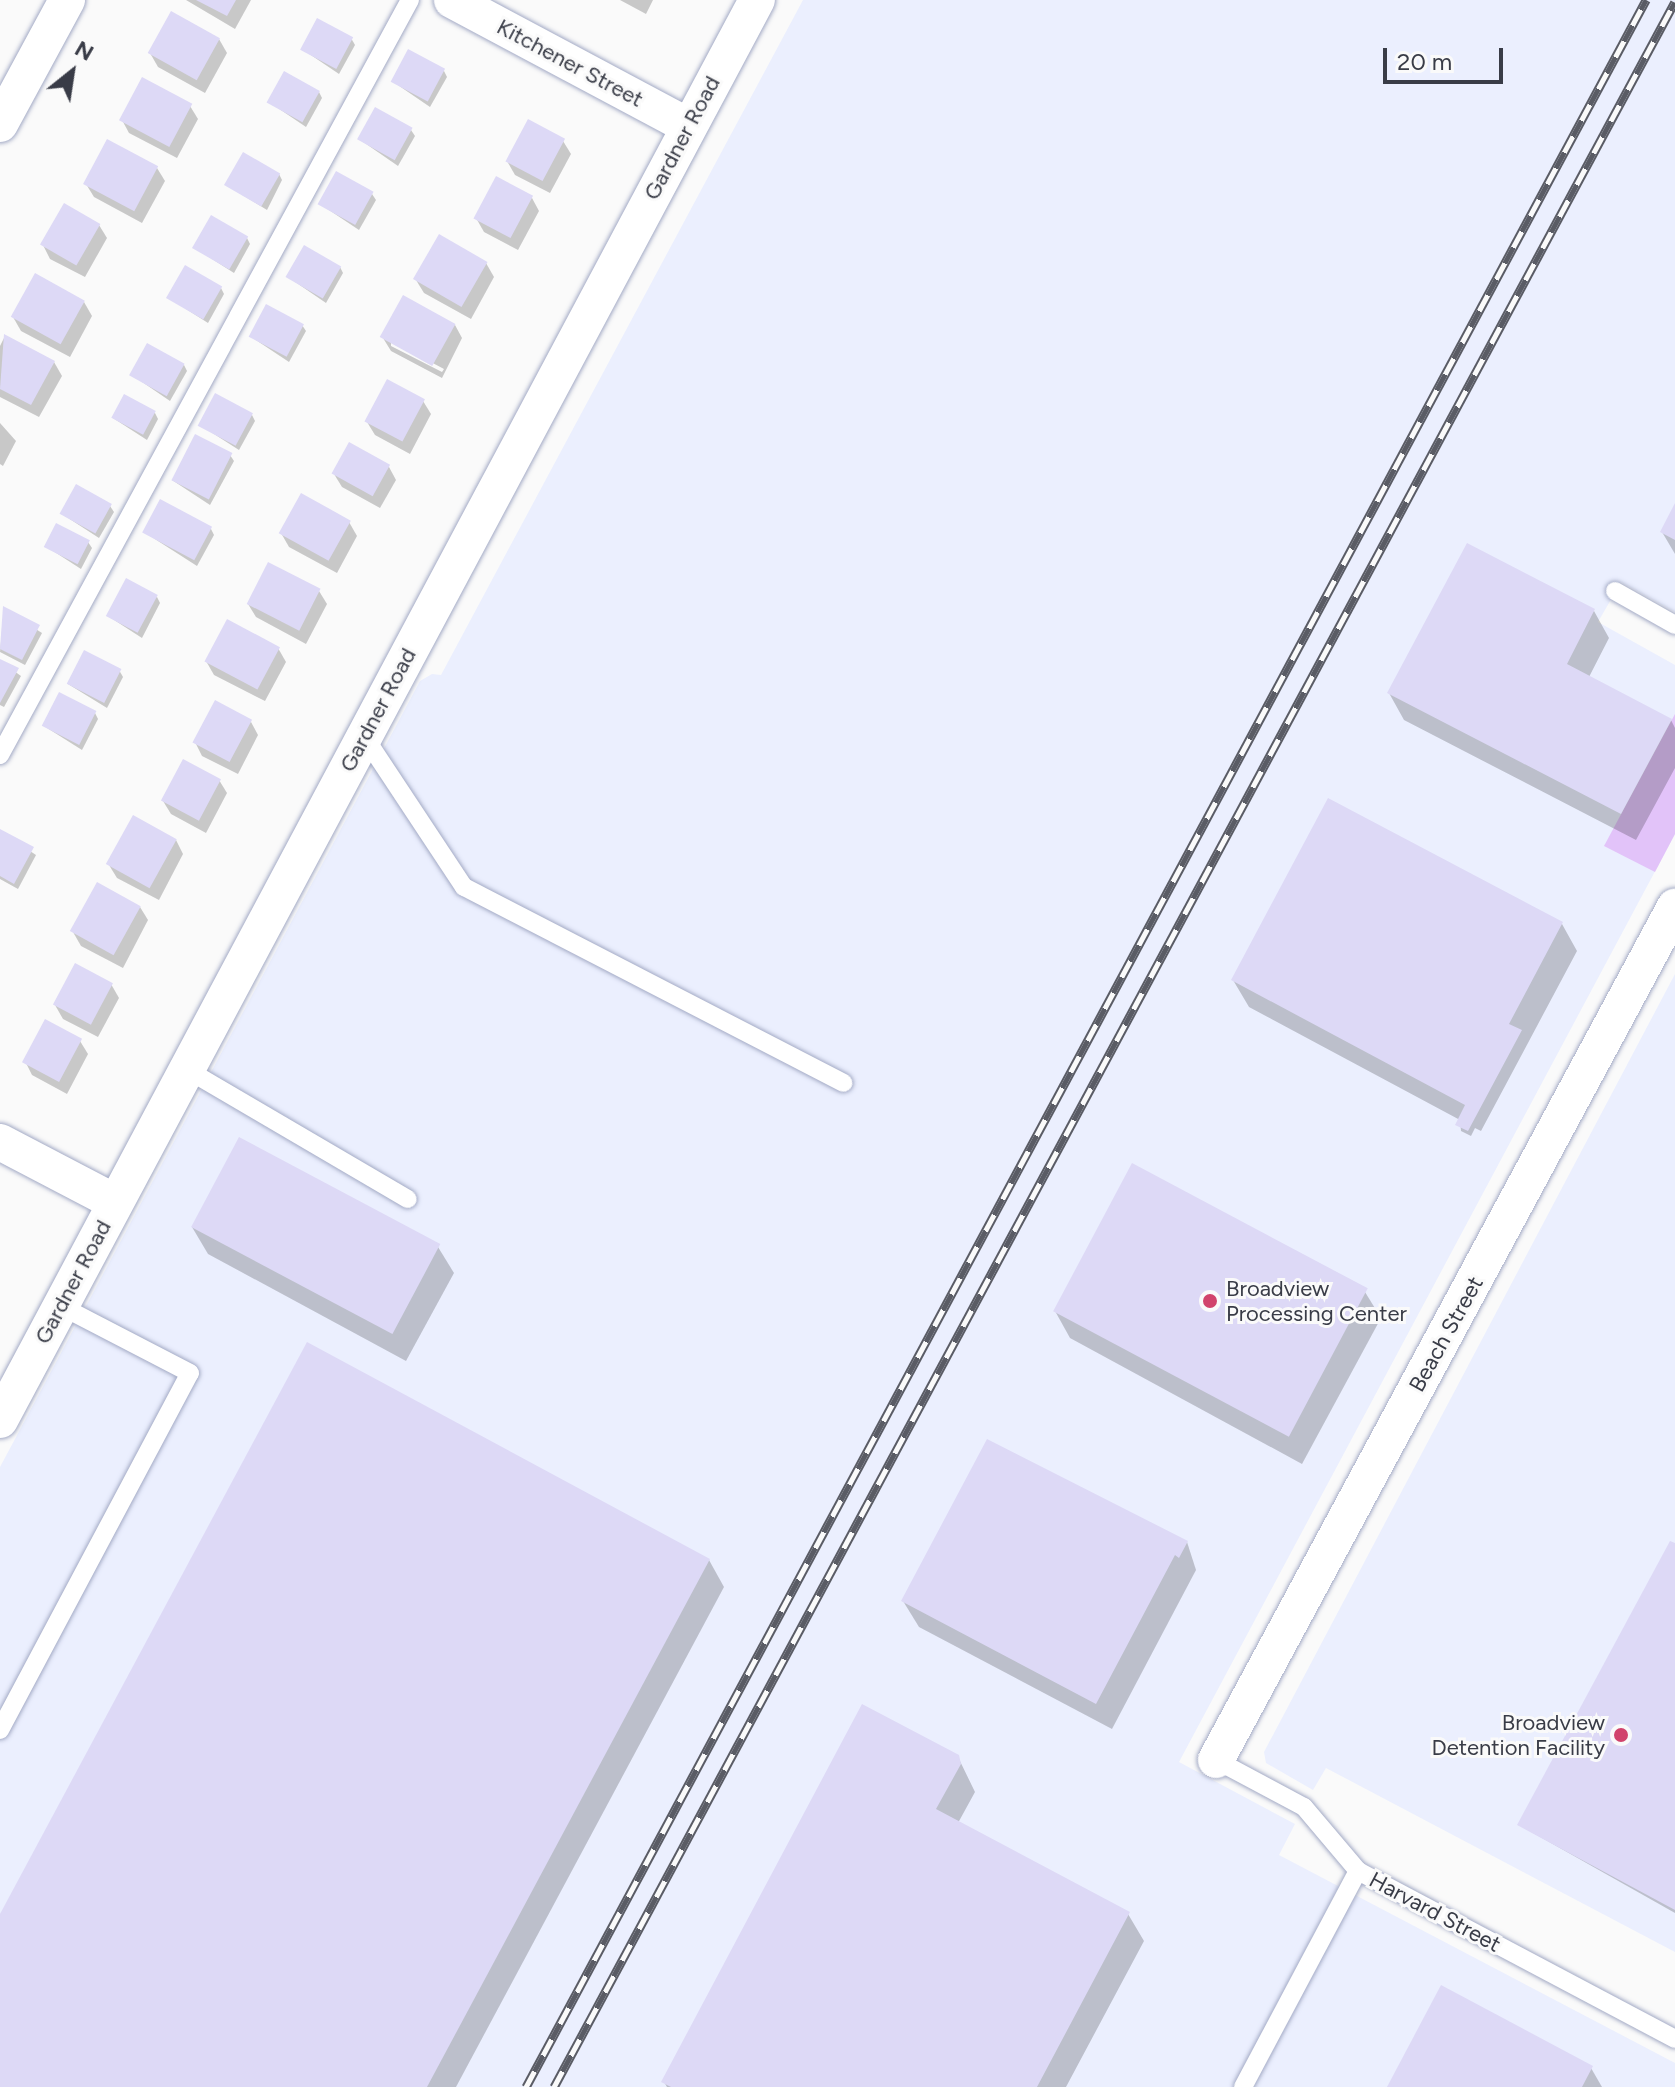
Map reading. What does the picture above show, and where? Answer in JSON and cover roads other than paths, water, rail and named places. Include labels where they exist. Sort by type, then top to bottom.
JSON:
[{"type":"street","points":[[0,124],[67,0]]},
{"type":"street","name":"Kitchener Street","points":[[452,0],[688,126]]},
{"type":"street","name":"Gardner Road","points":[[0,1420],[757,0]]},
{"type":"street","name":"Beach Street","points":[[1216,1760],[1675,907]]},
{"type":"street","points":[[0,1142],[115,1202]]},
{"type":"lane","points":[[0,755],[410,0]]},
{"type":"lane","points":[[1615,591],[1675,625]]},
{"type":"lane","points":[[364,736],[464,887],[843,1083]]},
{"type":"lane","points":[[186,1069],[408,1199]]},
{"type":"lane","points":[[0,1730],[190,1373],[61,1306]]},
{"type":"lane","name":"Harvard Street","points":[[1216,1760],[1304,1807],[1358,1871],[1675,2039]]},
{"type":"lane","points":[[1243,2087],[1358,1871]]},
{"type":"railway","points":[[526,2087],[1646,0]]},
{"type":"railway","points":[[554,2087],[1675,2]]},
{"type":"place","name":"Broadview Processing Center","points":[[1210,1301]]},
{"type":"place","name":"Broadview Detention Facility","points":[[1621,1735]]}]
